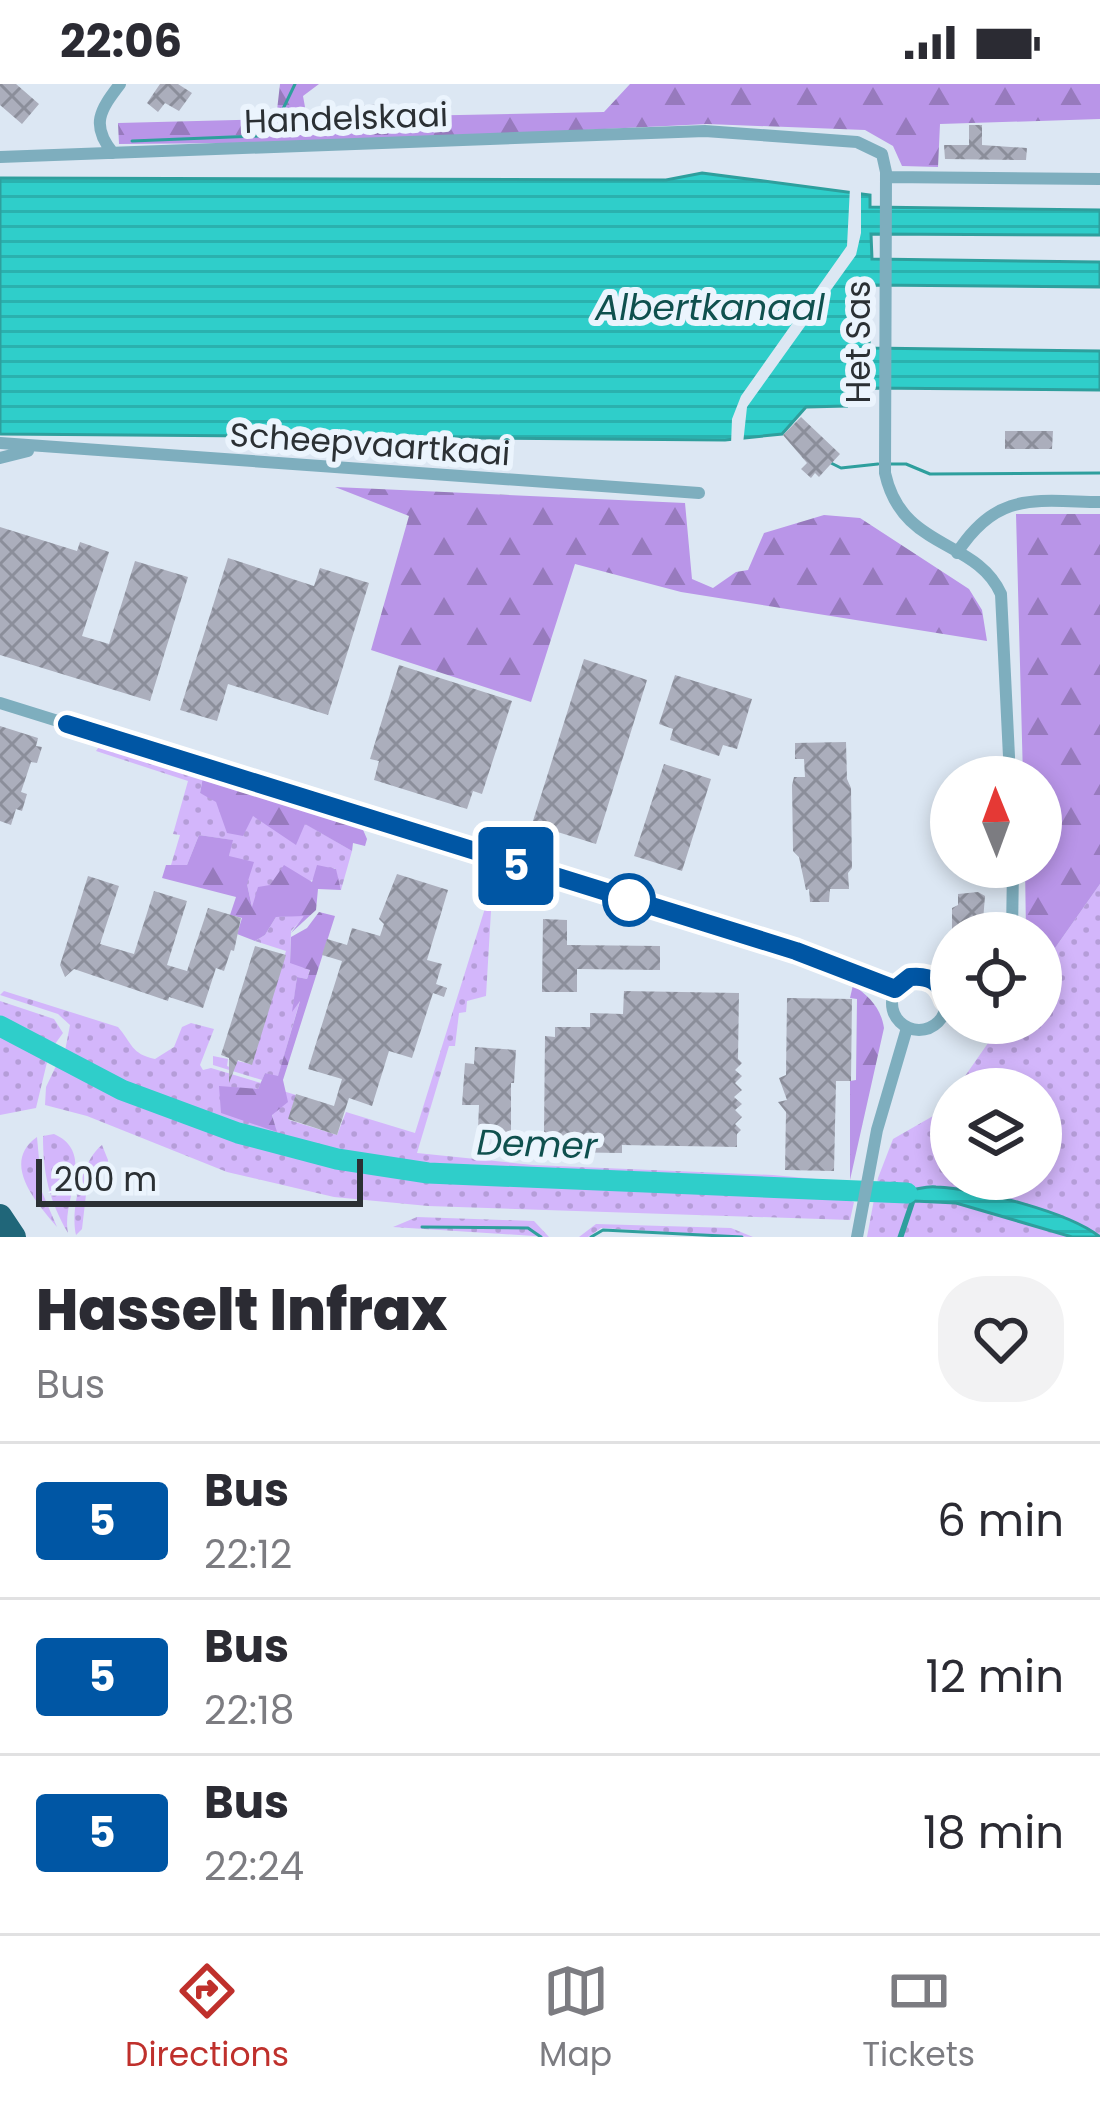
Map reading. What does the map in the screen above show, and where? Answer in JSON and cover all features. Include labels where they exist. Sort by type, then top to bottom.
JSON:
[{"type":"highway","points":[[0,1216],[14,1237]]},
{"type":"street","points":[[113,153],[100,137],[99,121],[120,84]]},
{"type":"street","name":"Handelskaai","points":[[0,157],[705,131],[857,142],[882,154],[886,184]]},
{"type":"street","points":[[886,184],[1100,179]]},
{"type":"street","name":"Het Sas","points":[[886,184],[884,473],[896,506],[920,531],[957,553]]},
{"type":"street","name":"Scheepvaartkaai","points":[[0,443],[699,493]]},
{"type":"street","name":"Scheepvaartkaai","points":[[0,458],[38,448]]},
{"type":"street","points":[[1009,756],[1001,593],[986,570],[957,553],[983,518],[1015,502],[1100,502]]},
{"type":"street","points":[[0,703],[778,946],[895,989]]},
{"type":"street","points":[[919,976],[921,960]]},
{"type":"street","points":[[930,980],[919,976],[902,982],[891,1007],[907,1028],[930,1028]]},
{"type":"street","points":[[857,1237],[888,1084],[907,1028]]},
{"type":"shaded area","points":[[101,744],[203,777],[200,793],[253,816],[304,823],[352,851],[341,890],[335,868],[253,911],[247,884],[229,856],[232,840],[199,835],[187,865],[171,865],[180,835],[173,834],[188,781],[96,751]]},
{"type":"shaded area","points":[[498,875],[520,875],[524,882],[522,898],[501,896],[498,911],[491,911],[486,996],[467,1001],[466,1012],[459,1013],[455,1046],[449,1046],[417,1153],[533,1165],[858,1183],[840,1186],[410,1164],[304,1144],[238,1125],[123,1081],[65,1051],[70,1025],[58,1014],[0,995],[4,991],[118,1027],[136,1051],[155,1059],[174,1047],[182,1027],[191,1023],[214,1029],[200,1065],[203,1070],[211,1068],[261,1083],[258,1089],[219,1087],[276,1130],[272,1114],[283,1091],[296,1095],[289,1120],[337,1135],[346,1112],[415,1133],[491,889]]},
{"type":"shaded area","points":[[1100,884],[1100,1237],[867,1237],[878,1178],[893,1139],[930,1118],[930,1200],[1062,1200],[1062,1068],[971,1068],[987,1044],[1062,1044],[1062,938]]},
{"type":"shaded area","points":[[306,915],[291,931],[290,962],[310,969],[307,979],[297,977],[293,1008],[300,1000],[278,1077],[265,1073],[262,1080],[213,1065],[213,1056],[228,1059],[227,1066],[232,1068],[237,1061],[251,1064],[286,951],[255,941],[276,917]]},
{"type":"shaded area","points":[[0,1001],[54,1019],[63,1033],[55,1044],[0,1019]]},
{"type":"shaded area","points":[[0,1033],[48,1058],[36,1108],[0,1115]]},
{"type":"shaded area","points":[[57,1064],[119,1096],[248,1144],[359,1168],[432,1178],[839,1196],[854,1202],[850,1220],[428,1206],[334,1197],[227,1172],[87,1116],[45,1105],[46,1087]]},
{"type":"shaded area","points":[[54,1134],[67,1142],[75,1165],[68,1233],[46,1175],[43,1136]]},
{"type":"shaded area","points":[[37,1137],[42,1192],[57,1227],[32,1195],[22,1171],[26,1147]]},
{"type":"shaded area","points":[[102,1145],[107,1170],[87,1186],[82,1229],[76,1235],[79,1187]]},
{"type":"shaded area","points":[[417,1217],[534,1221],[549,1237],[393,1227]]},
{"type":"shaded area","points":[[596,1224],[731,1228],[753,1237],[601,1228],[579,1237]]},
{"type":"green space","points":[[280,84],[319,84],[303,96],[307,118],[604,112],[630,84],[1100,84],[1100,119],[940,124],[938,167],[902,166],[893,146],[865,130],[707,124],[336,142],[119,144],[118,123],[276,119]]},
{"type":"green space","points":[[335,487],[685,503],[692,579],[713,588],[736,572],[748,570],[764,533],[824,515],[860,518],[969,589],[982,610],[987,641],[681,592],[575,564],[531,702],[371,650],[409,516]]},
{"type":"green space","points":[[1016,514],[1100,514],[1100,884],[1062,938],[1062,912],[1026,912],[1025,888],[1062,888],[1062,756],[1022,756]]},
{"type":"green space","points":[[203,777],[345,816],[361,825],[365,846],[353,843],[352,851],[305,824],[296,845],[253,816],[243,836],[227,833],[216,802],[200,793]]},
{"type":"green space","points":[[199,835],[233,840],[229,856],[254,862],[247,884],[252,907],[258,887],[270,885],[284,865],[312,882],[317,865],[336,869],[341,890],[318,889],[316,910],[291,933],[304,916],[276,917],[255,941],[237,934],[242,918],[230,915],[236,897],[162,878],[166,865],[187,865]]},
{"type":"green space","points":[[319,912],[335,916],[283,1080],[288,1102],[272,1115],[277,1132],[221,1113],[219,1086],[258,1089],[265,1073],[278,1076],[300,1001],[292,1012],[297,977],[307,979],[310,970],[290,963],[291,937],[307,928]]},
{"type":"green space","points":[[853,985],[873,1003],[884,1028],[850,1180],[850,1081],[856,1080]]},
{"type":"water","name":"Albertkanaal","points":[[702,173],[870,195],[870,207],[1100,210],[1100,235],[871,234],[872,259],[1100,262],[1100,287],[871,285],[869,348],[1100,351],[1100,390],[868,388],[867,399],[851,398],[847,406],[806,407],[782,434],[725,440],[0,434],[0,178],[666,180]]},
{"type":"water","points":[[886,1184],[909,1190],[930,1187],[930,1200],[1010,1200],[1067,1219],[1100,1237],[1072,1237],[956,1203],[914,1201],[899,1237],[911,1202],[881,1200]]},
{"type":"pier","points":[[850,187],[861,188],[856,255],[747,407],[743,444],[731,445],[732,419],[741,396],[847,246]]},
{"type":"building","points":[[0,84],[16,84],[39,104],[22,124],[0,105]]},
{"type":"building","points":[[160,84],[178,84],[192,93],[179,111],[165,103],[158,112],[147,103]]},
{"type":"building","points":[[384,104],[386,121],[353,122],[353,106]]},
{"type":"building","points":[[969,125],[982,125],[982,145],[1027,148],[1026,160],[945,159],[944,145],[969,145]]},
{"type":"building","points":[[801,417],[840,454],[819,477],[815,473],[811,478],[801,469],[807,463],[783,435]]},
{"type":"building","points":[[1005,431],[1053,431],[1052,449],[1005,449]]},
{"type":"building","points":[[0,527],[77,551],[80,542],[109,552],[82,636],[109,644],[135,561],[188,577],[150,701],[0,655]]},
{"type":"building","points":[[228,558],[314,586],[320,568],[369,583],[328,715],[228,684],[217,721],[180,710]]},
{"type":"building","points":[[584,659],[647,680],[596,844],[532,824]]},
{"type":"building","points":[[399,665],[512,701],[482,794],[473,791],[467,809],[374,780],[379,761],[370,759]]},
{"type":"building","points":[[675,675],[752,699],[737,749],[723,745],[719,756],[670,740],[673,729],[659,724]]},
{"type":"building","points":[[0,726],[38,738],[36,746],[42,747],[37,763],[31,762],[21,792],[27,794],[22,811],[16,809],[11,825],[0,821]]},
{"type":"building","points":[[846,742],[851,788],[849,889],[830,889],[829,902],[810,902],[799,857],[793,851],[792,785],[794,777],[805,777],[804,759],[795,759],[795,743]]},
{"type":"building","points":[[664,764],[711,779],[682,871],[634,856]]},
{"type":"building","points":[[397,874],[448,890],[427,960],[442,964],[436,984],[447,988],[444,997],[433,993],[412,1058],[389,1051],[372,1106],[349,1098],[337,1135],[288,1119],[296,1094],[334,1106],[342,1079],[308,1069],[342,961],[322,955],[327,939],[347,945],[352,928],[380,936],[384,924],[379,919]]},
{"type":"building","points":[[88,876],[119,886],[100,944],[134,954],[154,891],[187,901],[167,965],[187,971],[208,908],[241,918],[234,951],[224,971],[216,968],[203,1008],[74,969],[65,977],[60,965]]},
{"type":"building","points":[[958,894],[985,896],[984,912],[952,912]]},
{"type":"building","points":[[543,919],[567,920],[567,945],[660,946],[660,970],[577,969],[577,992],[542,992]]},
{"type":"building","points":[[255,946],[286,955],[252,1065],[238,1060],[229,1083],[229,1058],[221,1055]]},
{"type":"building","points":[[624,991],[739,993],[738,1059],[742,1063],[735,1070],[742,1076],[735,1083],[742,1090],[734,1097],[742,1104],[735,1110],[742,1117],[735,1124],[741,1130],[737,1147],[622,1145],[622,1153],[553,1152],[553,1134],[544,1134],[545,1036],[555,1037],[555,1027],[590,1027],[590,1013],[623,1014]]},
{"type":"building","points":[[787,998],[852,999],[851,1081],[836,1081],[834,1171],[785,1170],[786,1112],[778,1102],[787,1100],[779,1078],[786,1075]]},
{"type":"building","points":[[475,1047],[516,1050],[511,1132],[478,1130],[479,1105],[462,1105],[465,1063],[474,1064]]},
{"type":"waterway","points":[[132,141],[259,136],[282,111],[295,84]]},
{"type":"waterway","points":[[831,463],[841,468],[878,464]]},
{"type":"waterway","points":[[888,464],[906,464],[930,474],[1100,473]]},
{"type":"waterway","name":"Demer","points":[[0,1026],[122,1090],[238,1133],[337,1159],[428,1173],[907,1193]]},
{"type":"waterway","points":[[422,1227],[528,1228],[541,1237]]},
{"type":"waterway","points":[[591,1237],[603,1230],[742,1237]]},
{"type":"bus line","name":"5","points":[[67,724],[796,951],[895,989],[910,977],[930,979]]}]
